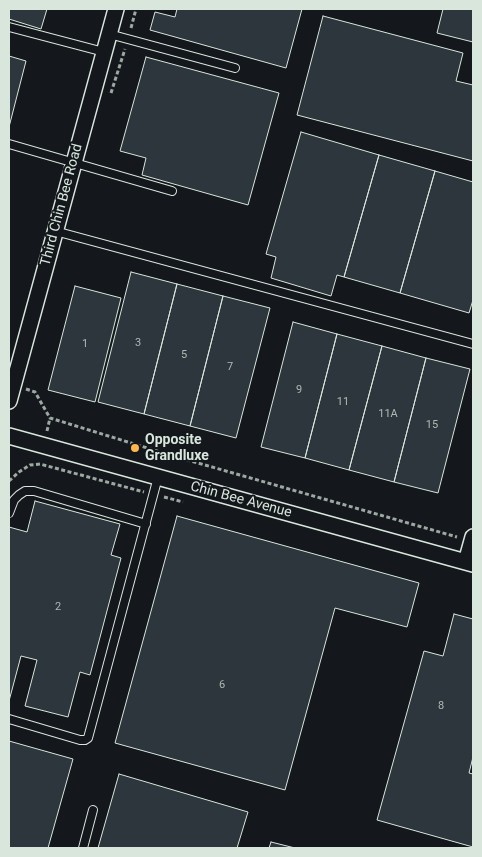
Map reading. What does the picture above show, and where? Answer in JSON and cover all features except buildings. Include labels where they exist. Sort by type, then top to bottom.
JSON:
[{"type":"street","name":"Third Chin Bee Road","points":[[9,401],[116,9]]},
{"type":"street","name":"Chin Bee Avenue","points":[[9,436],[470,563]]},
{"type":"street","points":[[470,563],[473,539]]},
{"type":"lane","points":[[9,27],[104,52]]},
{"type":"lane","points":[[109,34],[235,68]]},
{"type":"lane","points":[[9,144],[172,191]]},
{"type":"lane","points":[[55,232],[473,344]]},
{"type":"lane","points":[[9,719],[80,740],[88,738],[158,477]]},
{"type":"lane","points":[[9,513],[14,500],[26,491],[146,524]]},
{"type":"lane","points":[[83,848],[93,810]]},
{"type":"path","points":[[15,383],[35,392],[50,418],[170,455],[473,539]]},
{"type":"path","points":[[9,481],[24,469],[40,464],[154,494]]},
{"type":"place","name":"Opposite Grandluxe","points":[[135,448]]}]
